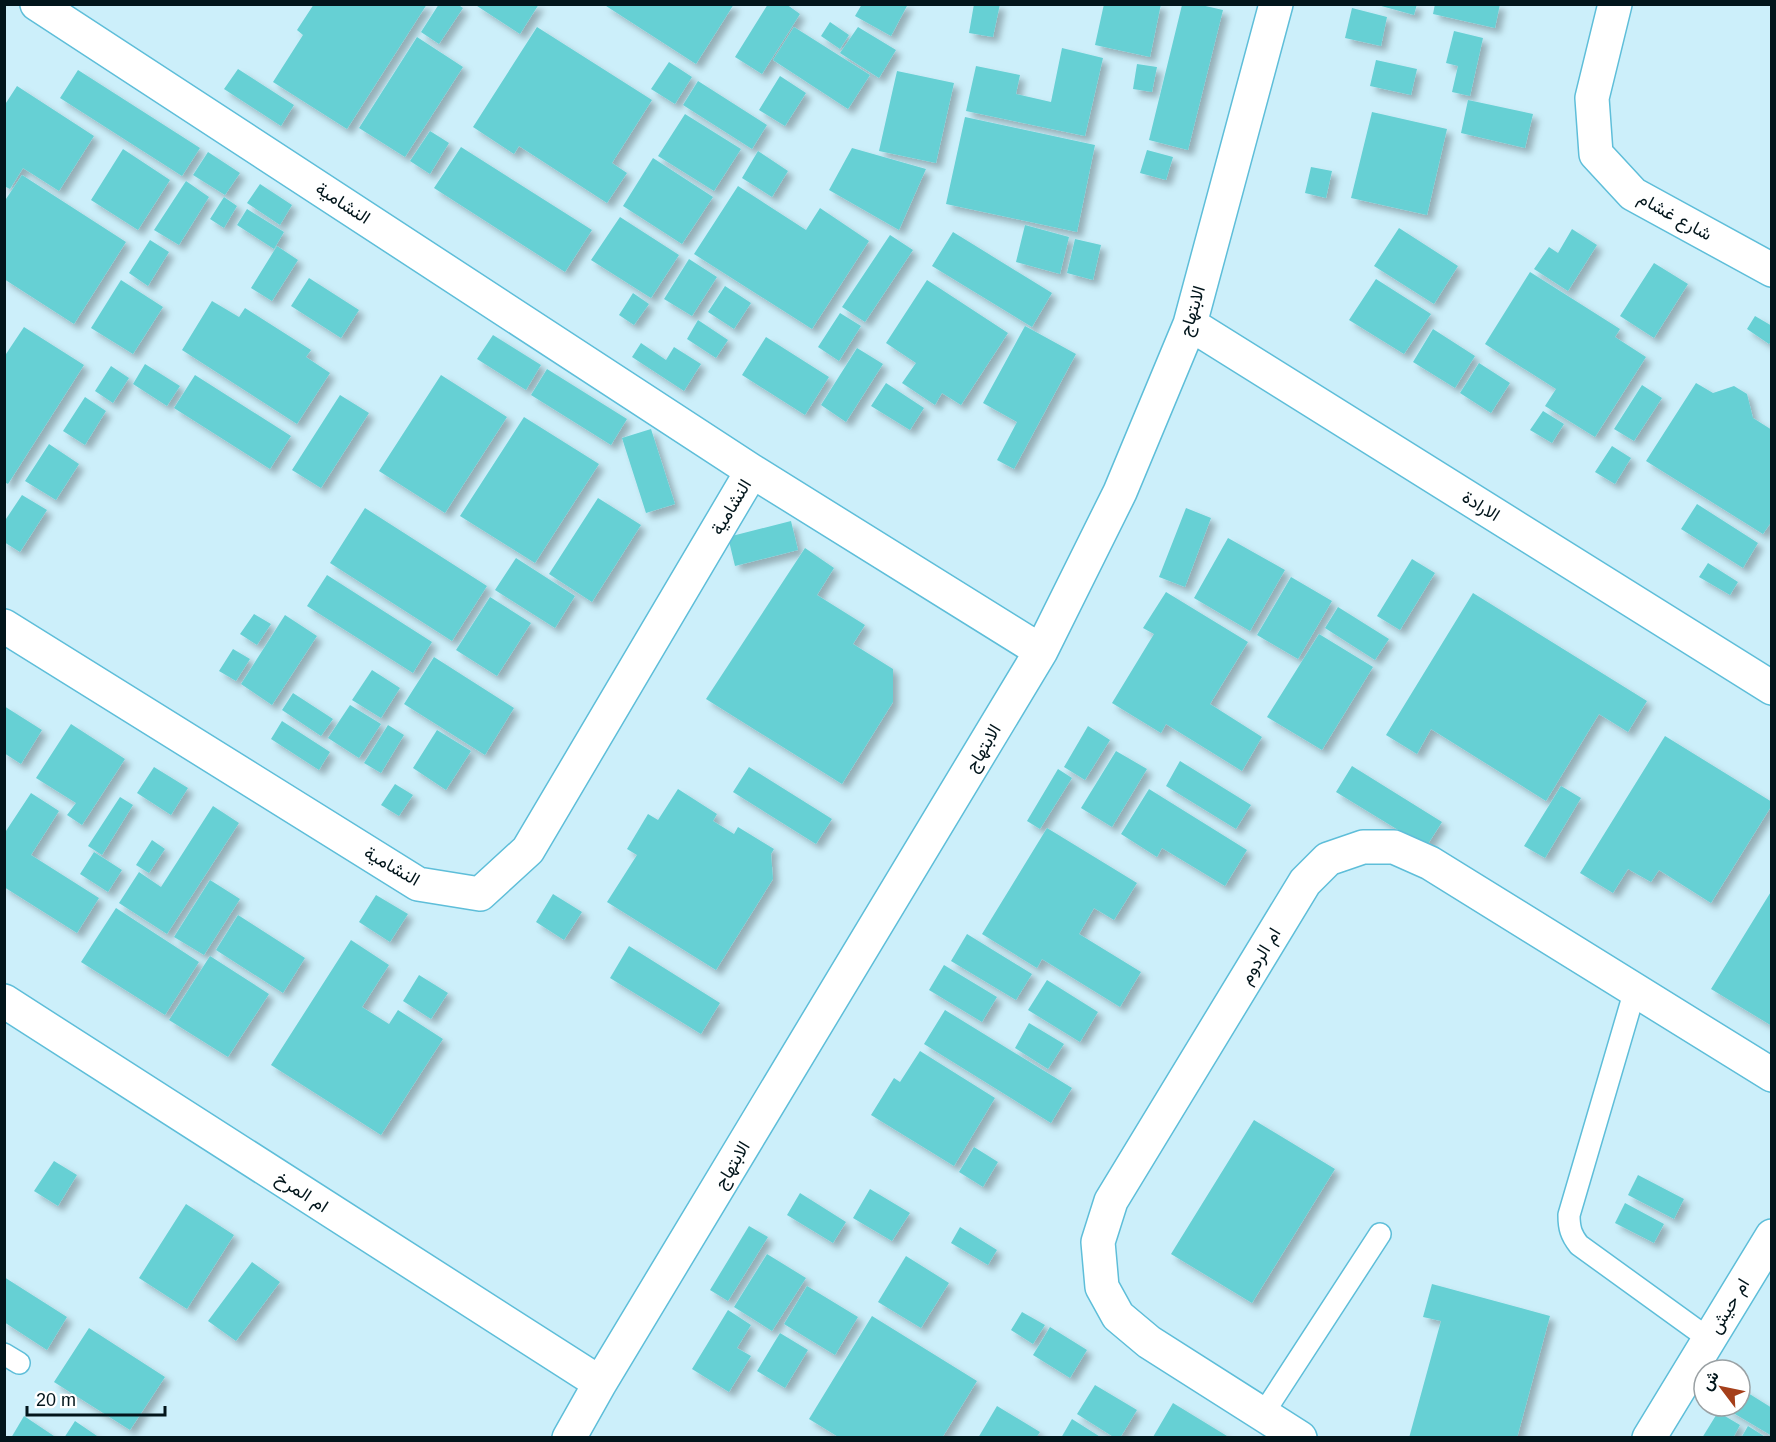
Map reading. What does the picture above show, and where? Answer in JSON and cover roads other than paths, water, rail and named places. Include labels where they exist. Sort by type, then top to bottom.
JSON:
[{"type":"street","name":"الابتهاج","points":[[569,1437],[1041,651],[1120,492],[1190,324],[1276,4]]},
{"type":"street","name":"شارع غشام","points":[[1615,4],[1592,98],[1596,154],[1633,194],[1772,270]]},
{"type":"street","name":"النشامية","points":[[50,8],[752,471],[1041,651]]},
{"type":"street","name":"الارادة","points":[[1190,324],[1772,688]]},
{"type":"street","name":"النشامية","points":[[4,626],[418,884],[480,894],[528,850],[752,471]]},
{"type":"street","name":"ام الردوم","points":[[1300,1437],[1149,1342],[1118,1316],[1102,1287],[1098,1242],[1111,1201],[1305,882],[1328,859],[1363,847],[1395,847],[1430,863],[1772,1075]]},
{"type":"street","name":"ام المرخ","points":[[6,1005],[600,1383]]},
{"type":"street","name":"ام حيش","points":[[1649,1437],[1772,1236]]},
{"type":"lane","points":[[1635,990],[1569,1215],[1569,1226],[1572,1236],[1579,1245],[1709,1339]]},
{"type":"lane","points":[[1263,1414],[1380,1233]]}]
